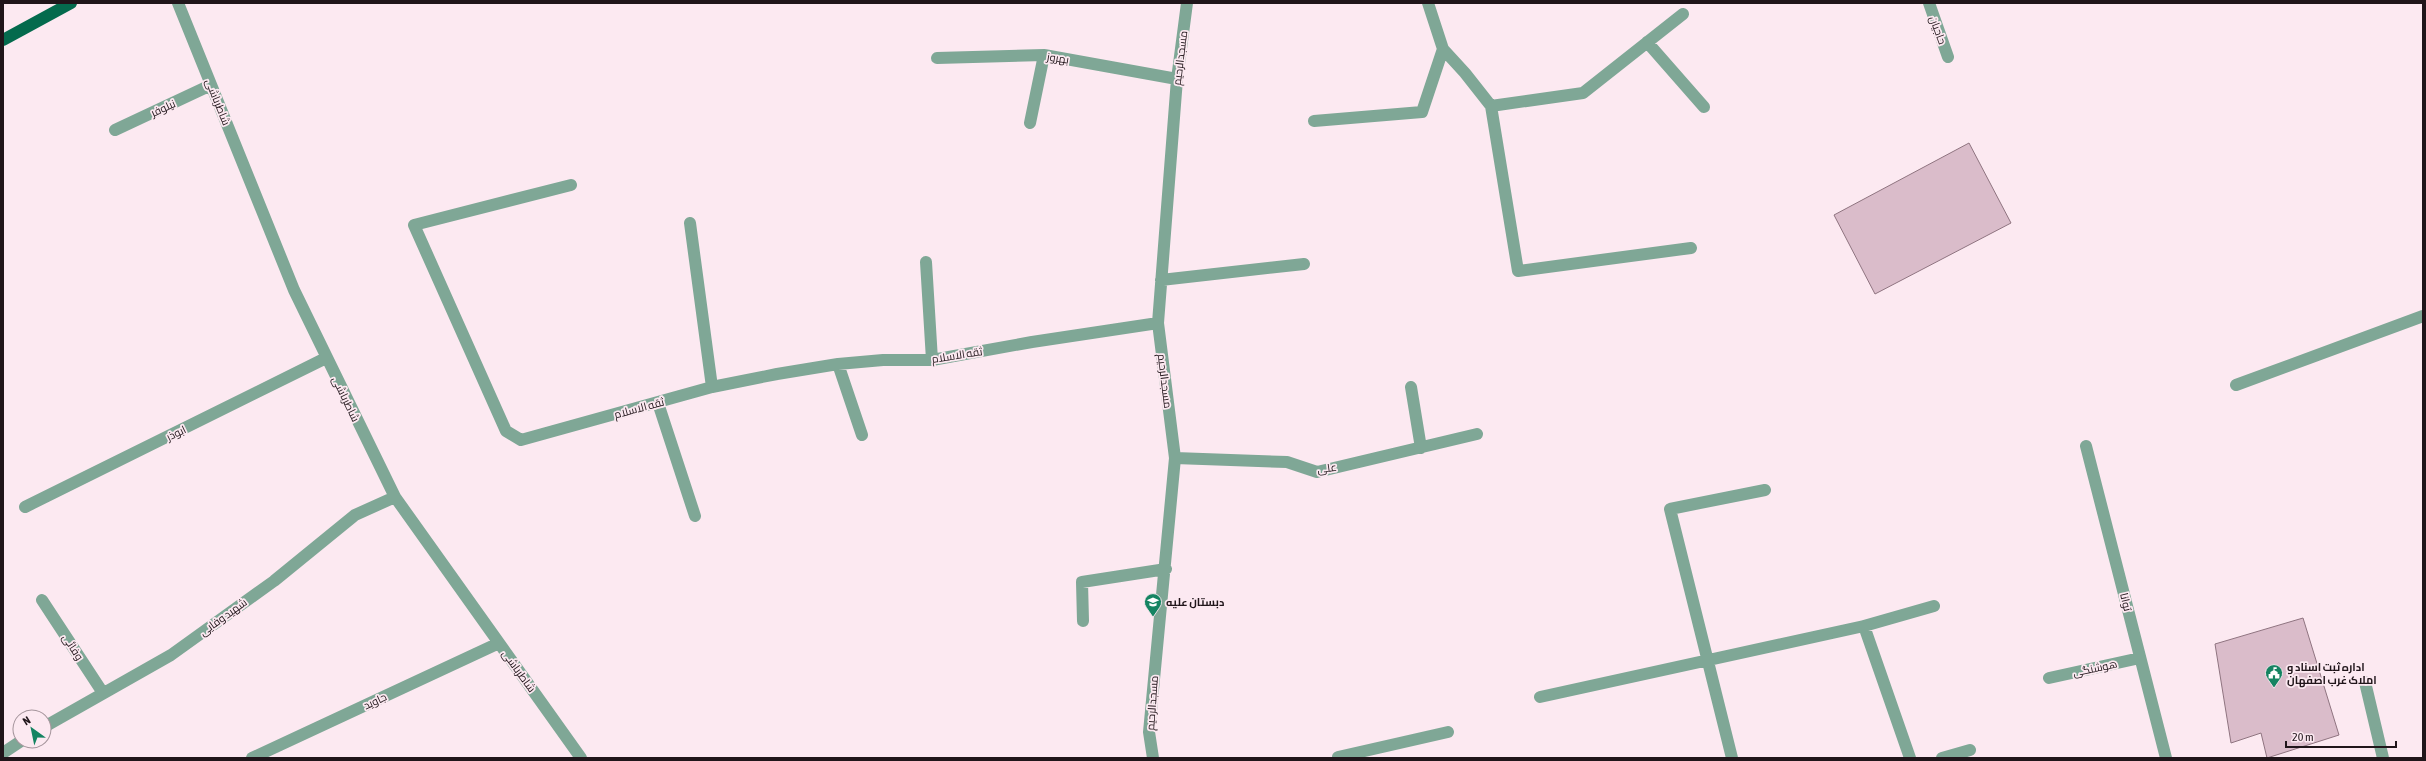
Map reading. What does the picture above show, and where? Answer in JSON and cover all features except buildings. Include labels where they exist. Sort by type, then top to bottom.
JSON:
[{"type":"main road","points":[[3,40],[71,3]]},
{"type":"street","name":"شاطرباشی","points":[[178,3],[294,290],[395,497],[581,758]]},
{"type":"street","name":"مسجدالرحیم","points":[[1153,758],[1149,732],[1166,569],[1175,458],[1158,323],[1177,78],[1187,3]]},
{"type":"street","points":[[1428,3],[1443,49],[1465,73],[1491,106],[1518,271],[1691,248]]},
{"type":"street","name":"حاجیان","points":[[1929,3],[1948,57]]},
{"type":"street","points":[[1491,106],[1583,93],[1683,14]]},
{"type":"street","points":[[1647,42],[1704,107]]},
{"type":"street","points":[[1314,122],[1422,112],[1443,49]]},
{"type":"street","name":"بهروز","points":[[937,58],[1044,55],[1177,78]]},
{"type":"street","points":[[1030,123],[1044,55]]},
{"type":"street","name":"نیلوفر","points":[[115,130],[211,85]]},
{"type":"street","name":"ثقه الاسلام","points":[[571,185],[414,225],[506,431],[521,440],[712,387],[838,364],[883,360],[932,360],[1032,342],[1158,323]]},
{"type":"street","points":[[690,223],[712,387]]},
{"type":"street","points":[[926,262],[932,360]]},
{"type":"street","points":[[1161,280],[1304,264]]},
{"type":"street","points":[[2236,384],[2423,316]]},
{"type":"street","name":"ابوذر","points":[[25,507],[326,358]]},
{"type":"street","points":[[838,364],[862,435]]},
{"type":"street","points":[[1411,387],[1421,448]]},
{"type":"street","points":[[658,403],[694,516]]},
{"type":"street","name":"علی","points":[[1175,458],[1287,462],[1317,472],[1477,434]]},
{"type":"street","name":"توانا","points":[[2086,446],[2166,758]]},
{"type":"street","points":[[1732,758],[1670,509],[1765,490]]},
{"type":"street","name":"شهید وفایی","points":[[52,722],[170,656],[274,580],[355,515],[395,497]]},
{"type":"street","points":[[1083,621],[1082,582],[1166,569]]},
{"type":"street","name":"وفائی","points":[[42,600],[103,693]]},
{"type":"street","points":[[1540,697],[1864,626],[1934,606]]},
{"type":"street","points":[[1864,626],[1910,758]]},
{"type":"street","name":"جاوید","points":[[252,758],[499,643]]},
{"type":"street","name":"هوشنگی","points":[[2049,678],[2140,658]]},
{"type":"street","points":[[2365,682],[2383,758]]},
{"type":"street","points":[[1338,757],[1383,752],[1448,732]]},
{"type":"street","points":[[3,753],[12,747]]},
{"type":"street","points":[[1942,758],[1970,750]]},
{"type":"place","name":"دبستان علیه","points":[[1153,617]]},
{"type":"place","name":"اداره ثبت اسناد و املاک غرب اصفهان","points":[[2274,688]]}]
